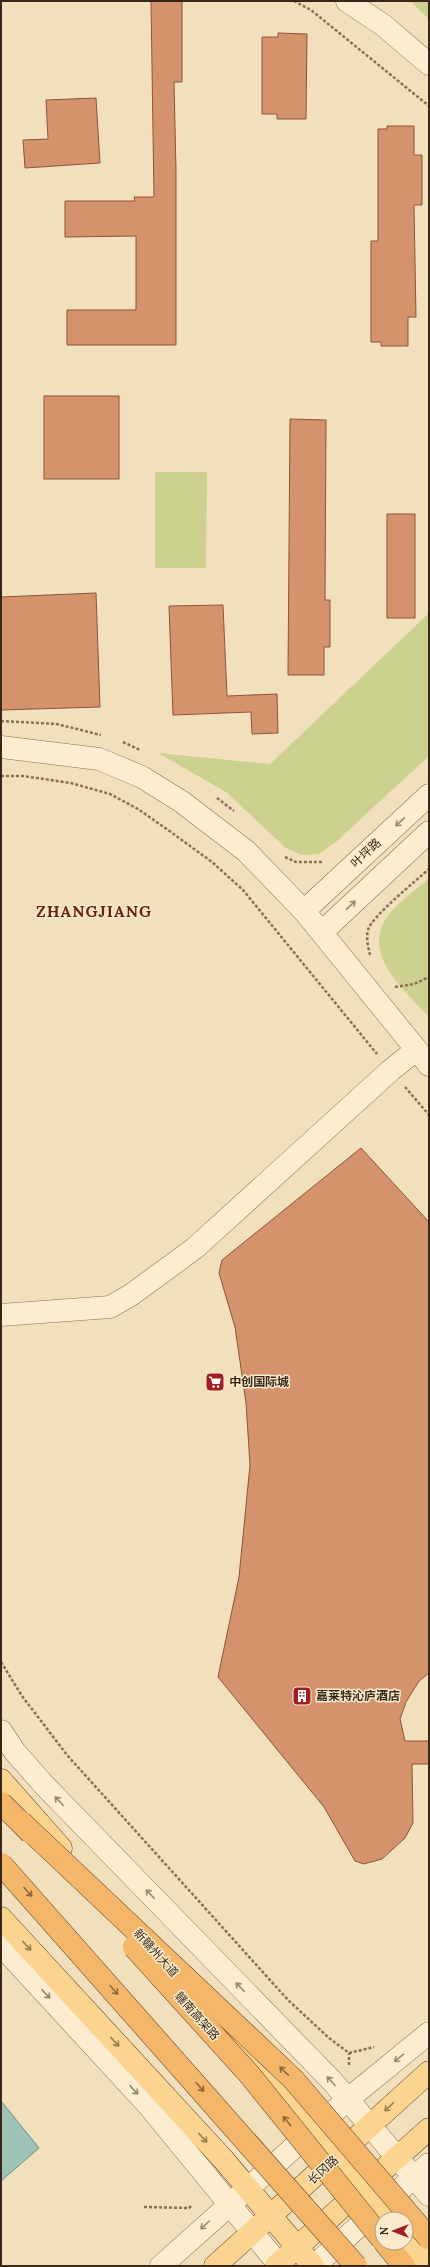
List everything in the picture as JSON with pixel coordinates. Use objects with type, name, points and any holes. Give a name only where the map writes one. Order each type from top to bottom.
[{"type":"highway","name":"赣南高架路","points":[[1,1803],[21,1822],[249,2074],[374,2229]]},
{"type":"highway","points":[[21,1822],[293,2079],[429,2238]]},
{"type":"highway","points":[[1,1864],[356,2266]]},
{"type":"highway","points":[[259,2155],[346,2266]]},
{"type":"highway","points":[[392,2251],[404,2266]]},
{"type":"main road","name":"新赣州大道","points":[[1,1780],[315,2129],[382,2211]]},
{"type":"main road","points":[[1,1918],[247,2188],[313,2266]]},
{"type":"main road","name":"长冈路","points":[[215,2266],[338,2157],[369,2125],[429,2072]]},
{"type":"main road","points":[[278,2265],[364,2188],[396,2157],[429,2129]]},
{"type":"main road","points":[[414,2249],[428,2266]]},
{"type":"street","points":[[347,1],[383,25],[429,64]]},
{"type":"street","points":[[1,747],[99,759],[142,777],[182,802],[246,851],[304,911],[422,1058],[391,1070],[195,1248],[131,1294],[110,1307],[1,1315]]},
{"type":"street","name":"叶坪路","points":[[304,911],[429,795]]},
{"type":"street","points":[[322,932],[429,832]]},
{"type":"street","points":[[1,1731],[15,1752],[45,1786],[332,2081],[396,2157],[422,2171],[429,2195]]},
{"type":"street","points":[[1,1945],[149,2106],[278,2265]]},
{"type":"street","points":[[161,2266],[347,2100],[429,2033]]},
{"type":"street","points":[[386,2211],[422,2171]]},
{"type":"street","points":[[313,2266],[374,2220]]},
{"type":"path","points":[[294,1],[311,10],[429,106]]},
{"type":"path","points":[[1,721],[57,724],[103,736]]},
{"type":"path","points":[[116,740],[134,746],[145,753]]},
{"type":"path","points":[[1,776],[23,776],[71,783],[110,794],[138,809],[212,862],[243,890],[429,1115]]},
{"type":"path","points":[[213,796],[237,814]]},
{"type":"path","points":[[281,855],[296,862],[313,864],[329,861]]},
{"type":"path","points":[[370,957],[368,929],[377,917],[429,869]]},
{"type":"path","points":[[396,993],[391,988],[414,984],[429,977]]},
{"type":"path","points":[[1,1662],[22,1696],[67,1755],[288,2000],[329,2038],[349,2053]]},
{"type":"path","points":[[349,2053],[376,2046]]},
{"type":"path","points":[[349,2053],[349,2067]]},
{"type":"path","points":[[144,2207],[189,2208]]},
{"type":"green space","points":[[410,1],[429,1],[429,19]]},
{"type":"green space","points":[[155,472],[207,472],[206,568],[155,568]]},
{"type":"green space","points":[[429,613],[429,756],[337,841],[319,854],[301,855],[286,848],[226,792],[158,753],[270,764]]},
{"type":"green space","points":[[429,878],[429,1017],[408,995],[388,970],[382,956],[379,942],[381,928],[390,913]]},
{"type":"water","points":[[1,2101],[39,2148],[1,2181]]},
{"type":"building","points":[[151,1],[182,1],[182,82],[174,82],[176,171],[176,345],[67,345],[67,310],[136,310],[136,236],[65,237],[65,201],[135,201],[134,197],[154,197]]},
{"type":"building","points":[[278,33],[307,34],[306,119],[277,119],[277,114],[262,114],[262,37],[278,37]]},
{"type":"building","points":[[96,98],[100,163],[25,168],[23,140],[48,139],[46,100]]},
{"type":"building","points":[[387,126],[414,126],[414,155],[422,155],[422,205],[414,205],[416,317],[408,317],[408,346],[381,346],[381,342],[371,342],[371,241],[378,241],[378,129],[387,129]]},
{"type":"building","points":[[44,396],[119,396],[119,479],[44,479]]},
{"type":"building","points":[[290,419],[326,420],[325,600],[330,600],[330,647],[324,647],[324,675],[288,675]]},
{"type":"building","points":[[387,514],[415,514],[415,618],[387,618]]},
{"type":"building","points":[[96,593],[100,707],[1,710],[1,597]]},
{"type":"building","points":[[223,605],[227,696],[277,694],[278,733],[252,734],[251,712],[173,715],[169,606]]},
{"type":"building","points":[[361,1148],[429,1222],[429,1673],[419,1681],[406,1702],[400,1719],[405,1741],[429,1741],[429,1764],[412,1764],[413,1823],[405,1838],[382,1859],[364,1864],[355,1861],[324,1807],[218,1677],[239,1577],[250,1465],[246,1403],[235,1327],[219,1273],[222,1260]]},
{"type":"place","name":"中创国际城","points":[[215,1382]]},
{"type":"place","name":"嘉莱特沁庐酒店","points":[[302,1696]]},
{"type":"district","name":"ZHANGJIANG","points":[[94,911]]}]
